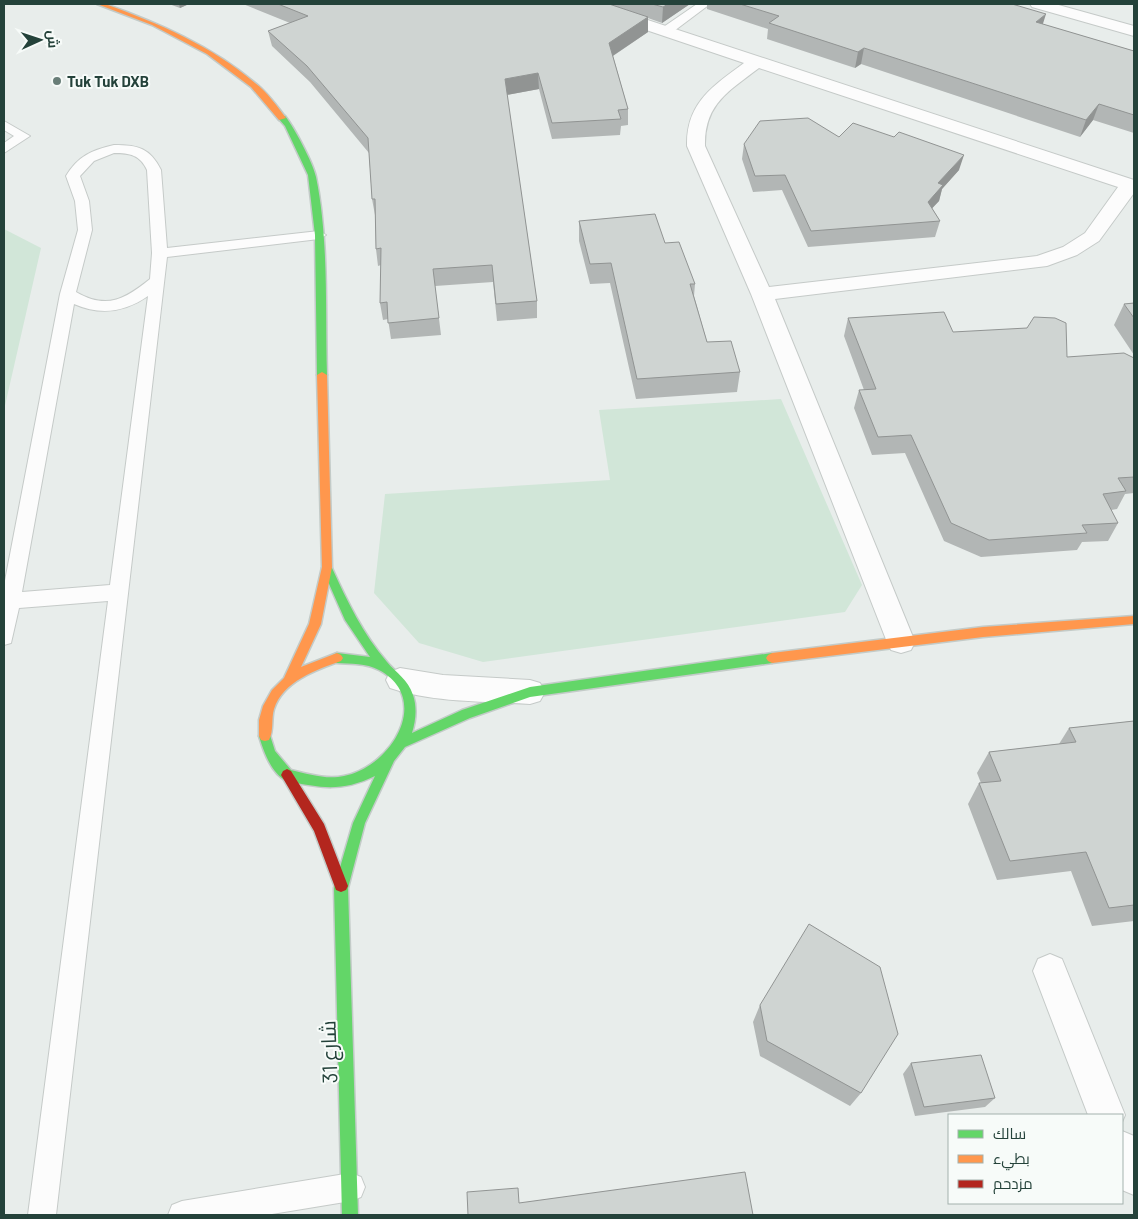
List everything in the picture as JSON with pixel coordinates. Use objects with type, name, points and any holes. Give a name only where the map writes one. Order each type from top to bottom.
[{"type":"street","points":[[100,4],[154,24],[209,53],[254,85],[288,125],[312,175],[318,235],[327,567],[318,621],[306,649],[290,677],[276,693],[267,712],[264,731],[268,750],[287,775],[321,783],[345,782],[368,774],[388,761],[404,742],[412,720],[410,699],[349,617],[327,567]]},
{"type":"street","points":[[584,4],[1132,186],[1092,237],[1070,251],[1040,262],[762,294]]},
{"type":"street","points":[[1038,4],[1134,31]]},
{"type":"street","points":[[757,61],[721,91],[705,108],[696,126],[696,146],[762,294],[901,642]]},
{"type":"street","points":[[290,677],[313,664],[337,658],[362,659],[392,673],[486,691],[530,692],[901,642],[1086,623],[1134,620]]},
{"type":"street","points":[[404,742],[446,721],[487,705],[530,692]]},
{"type":"street","name":"شارع 31","points":[[350,1215],[351,1188],[341,888],[348,853],[358,820],[388,761]]},
{"type":"street","name":"شارع 31","points":[[287,775],[305,799],[319,826],[332,856],[341,888]]},
{"type":"street","points":[[1050,971],[1106,1114]]},
{"type":"street","points":[[1123,1152],[1134,1176]]},
{"type":"lane","points":[[666,31],[704,4]]},
{"type":"lane","points":[[4,125],[23,136],[4,149]]},
{"type":"lane","points":[[4,637],[68,294],[85,230],[82,201],[73,176],[80,163],[89,158],[111,150],[137,151],[147,156],[152,162],[160,253],[158,281],[42,1215]]},
{"type":"lane","points":[[160,253],[318,235]]},
{"type":"lane","points":[[68,294],[79,302],[93,307],[111,307],[129,302],[158,281]]},
{"type":"lane","points":[[11,600],[119,592]]},
{"type":"lane","points":[[182,1215],[351,1188]]},
{"type":"green space","points":[[4,229],[41,248],[4,410]]},
{"type":"green space","points":[[781,399],[862,585],[845,612],[483,662],[419,643],[374,593],[385,494],[610,480],[599,410]]},
{"type":"building","points":[[278,4],[609,4],[648,17],[609,43],[628,109],[618,110],[621,119],[552,123],[538,73],[505,79],[537,301],[496,304],[492,265],[433,269],[439,318],[388,323],[387,302],[380,303],[381,248],[376,249],[375,199],[372,199],[368,138],[307,66],[268,31],[308,16]]},
{"type":"building","points":[[652,4],[668,4],[663,7]]},
{"type":"building","points":[[740,4],[1012,4],[1046,14],[1036,22],[1134,51],[1134,115],[1099,104],[1086,120],[864,48],[858,52],[769,23],[779,16]]},
{"type":"building","points":[[808,118],[839,137],[853,123],[894,137],[899,132],[964,155],[938,183],[943,185],[928,202],[940,221],[811,231],[785,175],[755,176],[744,144],[760,121]]},
{"type":"building","points":[[655,214],[665,243],[679,242],[695,284],[690,284],[707,342],[731,341],[740,372],[637,379],[611,263],[590,264],[579,221]]},
{"type":"building","points":[[1134,303],[1134,318],[1124,304]]},
{"type":"building","points":[[944,312],[953,332],[1027,328],[1034,317],[1055,318],[1066,323],[1067,357],[1124,353],[1134,358],[1134,477],[1118,478],[1126,491],[1103,494],[1118,523],[1082,525],[1087,533],[989,540],[951,523],[911,435],[878,437],[859,390],[876,389],[848,318]]},
{"type":"building","points":[[1134,721],[1134,905],[1109,908],[1086,852],[1010,861],[979,783],[1001,781],[989,752],[1076,742],[1069,728]]},
{"type":"building","points":[[809,924],[880,967],[898,1034],[861,1093],[767,1041],[760,1005]]},
{"type":"building","points":[[981,1055],[995,1098],[924,1107],[911,1063]]},
{"type":"building","points":[[745,1172],[753,1215],[468,1215],[467,1192],[518,1188],[519,1203]]},
{"type":"traffic: fast","points":[[282,118],[288,125],[312,175],[319,235],[322,375]]},
{"type":"traffic: fast","points":[[327,568],[349,617],[383,666]]},
{"type":"traffic: fast","points":[[265,736],[270,753],[287,775],[322,782],[337,783],[359,778],[373,771],[396,751],[404,738],[409,724],[410,710],[403,685],[390,671],[382,666],[360,660],[337,658]]},
{"type":"traffic: fast","points":[[404,742],[466,714],[530,692],[772,658]]},
{"type":"traffic: fast","points":[[350,1215],[341,888],[359,823],[388,761]]},
{"type":"traffic: slow","points":[[100,4],[154,24],[209,53],[254,85],[282,118]]},
{"type":"traffic: slow","points":[[290,677],[315,624],[327,567],[322,375]]},
{"type":"traffic: slow","points":[[772,658],[983,632],[1134,620]]},
{"type":"traffic: slow","points":[[265,736],[265,720],[269,706],[285,684],[309,668],[337,658]]},
{"type":"traffic: jam","points":[[287,775],[319,828],[341,886]]},
{"type":"place","name":"Tuk Tuk DXB","points":[[57,81]]}]
